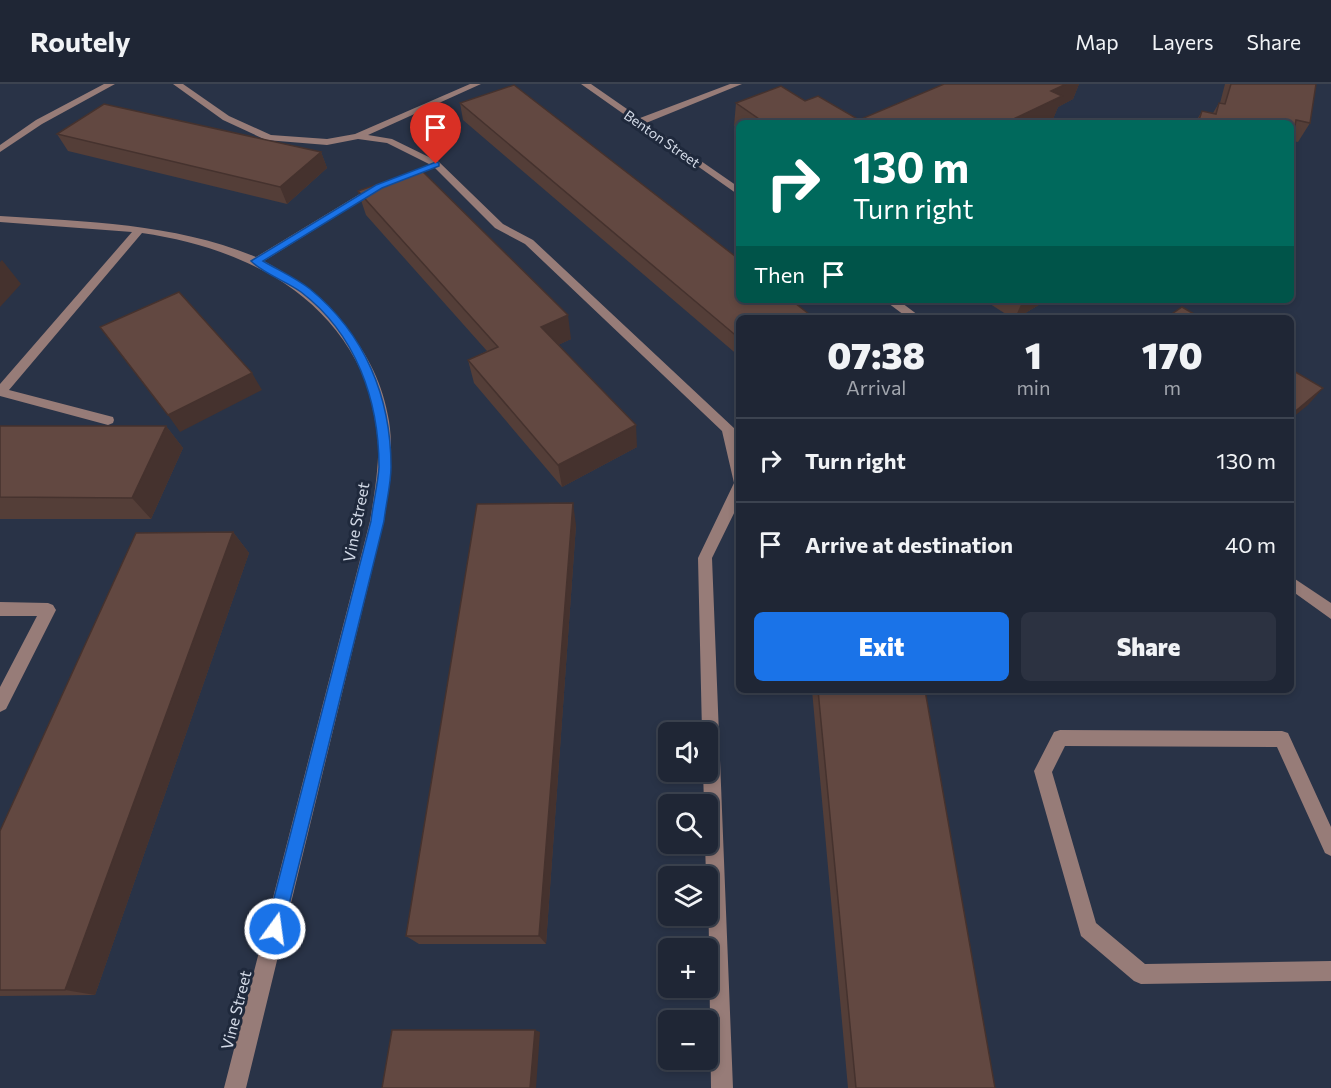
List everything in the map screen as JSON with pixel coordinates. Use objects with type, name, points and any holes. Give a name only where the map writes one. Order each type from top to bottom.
[{"type":"street","points":[[0,149],[39,122],[111,84]]},
{"type":"street","points":[[177,84],[226,118],[269,138],[327,142],[358,136],[477,84]]},
{"type":"street","name":"Benton Street","points":[[585,84],[736,191]]},
{"type":"street","points":[[639,122],[738,84]]},
{"type":"street","points":[[358,136],[388,141],[436,164],[500,226],[530,242],[728,429],[736,464]]},
{"type":"street","points":[[417,172],[436,164]]},
{"type":"street","points":[[256,261],[389,183]]},
{"type":"street","name":"Vine Street","points":[[0,219],[140,229],[188,237],[256,261],[305,290],[334,318],[358,350],[380,409],[385,468],[377,521],[235,1088]]},
{"type":"street","points":[[108,420],[0,392],[140,229]]},
{"type":"street","points":[[894,303],[912,315]]},
{"type":"street","points":[[722,1088],[705,558],[736,494]]},
{"type":"street","points":[[1294,584],[1331,612]]},
{"type":"street","points":[[0,609],[48,610],[0,704]]},
{"type":"street","points":[[1331,847],[1282,739],[1060,738],[1043,771],[1088,929],[1141,974],[1331,970]]},
{"type":"building","points":[[944,84],[1066,84],[1051,91],[1062,96],[1011,120],[859,120]]},
{"type":"building","points":[[1231,84],[1316,84],[1310,123],[1296,120],[1294,132],[1294,120],[1199,120],[1202,111],[1216,114],[1219,103],[1225,104]]},
{"type":"building","points":[[514,85],[736,257],[736,303],[795,303],[810,315],[736,315],[736,336],[460,103]]},
{"type":"building","points":[[781,86],[805,101],[818,96],[859,120],[761,120],[736,103]]},
{"type":"building","points":[[104,104],[321,152],[280,187],[57,134]]},
{"type":"building","points":[[420,169],[568,315],[541,327],[636,425],[558,465],[468,360],[498,347],[358,191]]},
{"type":"building","points":[[179,292],[252,373],[168,415],[100,327]]},
{"type":"building","points":[[1182,307],[1196,315],[1170,315]]},
{"type":"building","points":[[1294,371],[1323,388],[1294,412]]},
{"type":"building","points":[[0,426],[166,426],[132,498],[0,497]]},
{"type":"building","points":[[573,503],[539,936],[406,936],[477,504]]},
{"type":"building","points":[[233,532],[65,990],[0,990],[0,831],[136,533]]},
{"type":"building","points":[[818,693],[926,693],[995,1088],[856,1088]]},
{"type":"building","points":[[392,1030],[535,1030],[530,1088],[382,1088]]},
{"type":"route","points":[[275,929],[377,521],[385,468],[380,409],[358,350],[334,318],[305,290],[256,261],[379,186],[436,164]]}]
